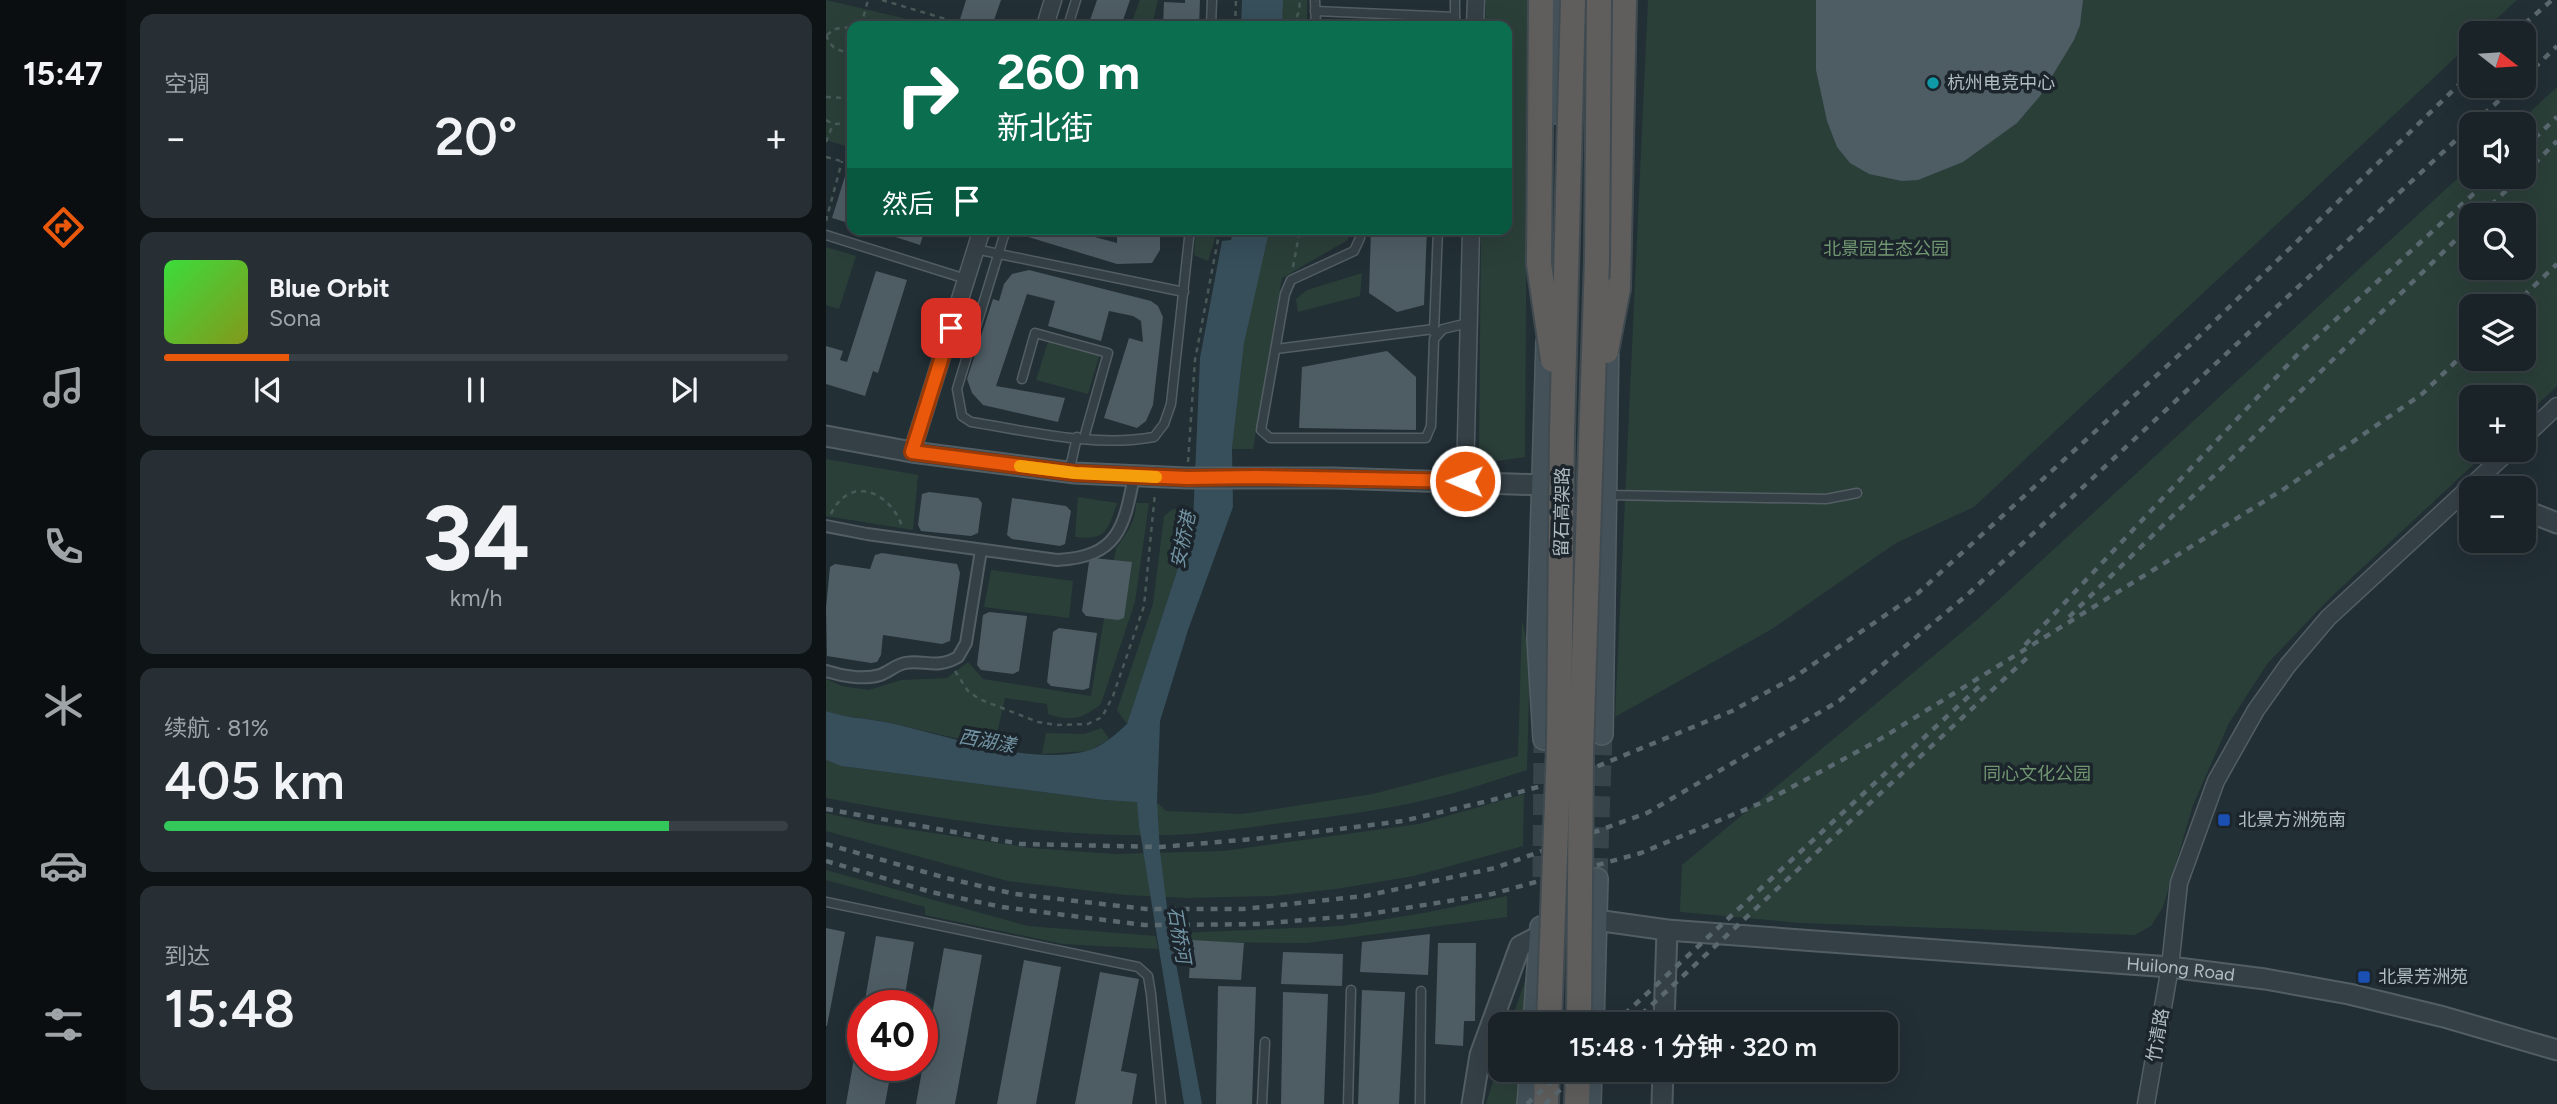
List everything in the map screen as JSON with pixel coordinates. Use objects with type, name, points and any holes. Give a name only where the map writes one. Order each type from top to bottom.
[{"type":"highway","points":[[1541,0],[1539,264],[1562,432]]},
{"type":"highway","name":"留石高架路","points":[[1549,1012],[1559,746],[1562,432],[1573,0]]},
{"type":"highway","name":"留石高架路","points":[[1579,1012],[1581,752],[1597,260],[1599,0]]},
{"type":"highway","points":[[1592,428],[1618,288],[1625,0]]},
{"type":"highway","points":[[1546,1104],[1547,1082]]},
{"type":"highway","points":[[1577,1104],[1578,1082]]},
{"type":"main road","points":[[1544,740],[1538,639],[1554,0]]},
{"type":"main road","points":[[1602,734],[1611,0]]},
{"type":"main road","points":[[1593,1012],[1597,879]]},
{"type":"main road","points":[[1535,1012],[1543,911]]},
{"type":"main road","points":[[1528,1104],[1530,1082]]},
{"type":"main road","points":[[1590,1104],[1591,1082]]},
{"type":"street","points":[[1047,21],[1054,0]]},
{"type":"street","points":[[1475,21],[1476,0]]},
{"type":"street","points":[[912,452],[980,235]]},
{"type":"street","points":[[1465,481],[1471,235]]},
{"type":"street","points":[[2536,426],[2557,406]]},
{"type":"street","points":[[826,436],[912,452],[1069,472],[1187,478],[1465,481],[1543,485]]},
{"type":"street","name":"竹清路","points":[[2483,476],[2498,462]]},
{"type":"street","points":[[827,526],[981,550],[1057,560],[1075,559],[1102,550],[1115,538],[1127,515],[1134,476]]},
{"type":"street","name":"竹清路","points":[[2146,1104],[2170,967],[2179,883],[2216,781],[2256,710],[2288,665],[2328,618],[2459,499]]},
{"type":"street","points":[[2536,515],[2557,523]]},
{"type":"street","points":[[826,671],[858,676],[880,675],[892,667],[907,663],[934,665],[958,657],[966,643],[981,550]]},
{"type":"street","name":"Huilong Road","points":[[1472,1104],[1480,1055],[1520,946],[1564,923],[1596,920],[1667,930],[2170,967],[2265,979],[2444,1017],[2557,1051]]},
{"type":"street","points":[[1664,1012],[1667,930]]},
{"type":"street","points":[[1662,1104],[1663,1082]]},
{"type":"lane","points":[[1070,21],[1076,0]]},
{"type":"lane","points":[[1212,0],[1212,21]]},
{"type":"lane","points":[[1315,0],[1316,21]]},
{"type":"lane","points":[[1455,0],[1455,21]]},
{"type":"lane","points":[[1315,11],[1442,21]]},
{"type":"lane","points":[[826,235],[966,279]]},
{"type":"lane","points":[[1004,235],[957,389],[962,416],[971,422],[1081,438],[1142,439],[1154,437],[1164,424],[1171,404],[1189,235]]},
{"type":"lane","points":[[1360,235],[1354,251],[1291,280],[1286,294],[1261,430],[1270,438],[1426,438],[1431,425],[1437,235]]},
{"type":"lane","points":[[975,249],[1184,292]]},
{"type":"lane","points":[[1276,349],[1434,334],[1468,323]]},
{"type":"lane","points":[[1022,379],[1035,333],[1108,353],[1069,472]]},
{"type":"lane","points":[[1605,495],[1826,499],[1857,493]]},
{"type":"lane","points":[[826,902],[1138,967],[1148,976],[1161,1104]]},
{"type":"lane","points":[[1348,1104],[1351,990]]},
{"type":"lane","points":[[1420,1104],[1421,991]]},
{"type":"lane","points":[[1262,1104],[1265,1042]]},
{"type":"path","points":[[862,21],[868,0]]},
{"type":"path","points":[[882,0],[949,21]]},
{"type":"path","points":[[1235,21],[1236,0]]},
{"type":"path","points":[[1294,21],[1300,0]]},
{"type":"path","points":[[847,28],[834,29],[826,35],[829,44],[836,51],[847,52]]},
{"type":"path","points":[[826,97],[847,100]]},
{"type":"path","points":[[826,120],[833,124],[847,123]]},
{"type":"path","points":[[826,142],[833,124]]},
{"type":"path","points":[[826,157],[847,162]]},
{"type":"path","points":[[826,221],[842,161]]},
{"type":"path","points":[[1187,478],[1195,360],[1219,235]]},
{"type":"path","points":[[1291,280],[1299,235]]},
{"type":"path","points":[[949,662],[968,691],[979,699],[1038,722],[1056,725],[1088,724],[1102,717],[1113,696],[1144,606],[1156,477]]},
{"type":"path","points":[[827,526],[831,511],[844,496],[862,491],[877,493],[892,506],[906,539]]},
{"type":"green space","points":[[826,0],[912,21],[847,21],[847,146],[826,140]]},
{"type":"green space","points":[[1140,0],[1158,0],[1153,21],[1132,21]]},
{"type":"green space","points":[[1280,0],[1307,0],[1307,21],[1280,21]]},
{"type":"green space","points":[[1486,0],[1528,0],[1525,457],[1490,462],[1479,457],[1481,235],[1512,235],[1512,21],[1485,21]]},
{"type":"green space","name":"北景园生态公园","points":[[1648,0],[2517,0],[2494,21],[2459,21],[2459,54],[1974,507],[1896,543],[1772,629],[1615,717]]},
{"type":"green space","name":"同心文化公园","points":[[2557,87],[2557,386],[2536,406],[2536,385],[2459,385],[2459,462],[2476,462],[2331,597],[2267,664],[2229,723],[2193,805],[2163,907],[2151,926],[2135,935],[1801,923],[1680,912],[1682,865],[1979,618],[2459,177],[2459,189],[2536,189],[2536,112],[2530,112]]},
{"type":"green space","points":[[1196,235],[1216,235],[1208,261],[1194,255]]},
{"type":"green space","points":[[1251,235],[1348,235],[1348,240],[1282,278],[1253,449],[1232,449],[1244,343]]},
{"type":"green space","points":[[826,247],[856,256],[839,309],[826,305]]},
{"type":"green space","points":[[1362,273],[1360,296],[1298,312],[1296,299],[1307,290]]},
{"type":"green space","points":[[1048,342],[1099,356],[1088,394],[1036,380]]},
{"type":"green space","points":[[826,459],[918,475],[913,530],[826,516]]},
{"type":"green space","points":[[1078,497],[1117,503],[1108,527],[1100,535],[1075,537]]},
{"type":"green space","points":[[1136,503],[1149,503],[1135,602],[1101,704],[1094,709],[1076,718],[1063,718],[1048,714],[1047,704],[1005,698],[994,747],[826,711],[826,679],[842,686],[869,690],[901,680],[947,678],[968,662],[983,679],[1091,696],[1116,548],[1133,521]]},
{"type":"green space","points":[[1173,509],[1194,511],[1193,522],[1127,724],[1117,710],[1153,604],[1164,516]]},
{"type":"green space","points":[[991,570],[1073,581],[1069,618],[984,607]]},
{"type":"green space","points":[[1522,620],[1530,655],[1527,770],[1442,796],[1360,812],[1228,830],[1125,835],[996,825],[826,798],[826,760],[841,766],[1104,800],[1157,802],[1166,811],[1242,814],[1373,794],[1518,756]]},
{"type":"green space","points":[[1102,728],[1109,739],[1089,751],[1042,754],[1046,733],[1084,734]]},
{"type":"green space","points":[[1524,794],[1523,846],[1414,876],[1273,896],[1185,898],[1126,895],[1008,881],[826,831],[826,813],[874,824],[1031,848],[1115,854],[1223,851],[1419,824]]},
{"type":"green space","points":[[826,870],[1028,926],[1156,936],[1158,949],[1063,944],[925,915],[925,907],[826,880]]},
{"type":"green space","points":[[1507,896],[1507,917],[1307,943],[1181,942],[1179,933],[1342,926]]},
{"type":"green space","points":[[1529,969],[1526,1012],[1514,1012]]},
{"type":"green space","points":[[1493,1082],[1521,1082],[1519,1104],[1486,1104]]},
{"type":"water","points":[[1242,0],[1283,0],[1282,21],[1241,21]]},
{"type":"water","points":[[1232,235],[1290,235],[1268,236],[1244,343],[1232,449],[1233,507],[1188,630],[1160,721],[1157,802],[1160,852],[1170,931],[1202,1104],[1184,1104],[1137,802],[841,766],[826,760],[826,711],[885,722],[986,747],[1038,754],[1064,755],[1093,749],[1127,724],[1193,522],[1200,358],[1222,241],[1231,240]]},
{"type":"building","points":[[966,0],[1001,0],[994,21],[960,21]]},
{"type":"building","points":[[1097,0],[1130,0],[1123,21],[1090,21]]},
{"type":"building","points":[[1185,0],[1200,0],[1199,21],[1163,21],[1164,2],[1185,3]]},
{"type":"building","name":"杭州电竞中心","points":[[1816,0],[2083,0],[2080,25],[2074,40],[2040,96],[2017,123],[1963,162],[1918,180],[1902,181],[1869,174],[1850,163],[1837,147],[1827,121],[1816,70]]},
{"type":"building","points":[[846,173],[847,222],[832,218]]},
{"type":"building","points":[[889,235],[923,235],[920,245]]},
{"type":"building","points":[[1022,235],[1087,235],[1117,243],[1117,235],[1160,235],[1160,250],[1152,263],[1117,264]]},
{"type":"building","points":[[1371,235],[1427,235],[1424,305],[1397,312],[1369,293]]},
{"type":"building","points":[[1029,270],[1151,301],[1158,306],[1163,317],[1153,405],[1146,421],[1137,428],[1104,418],[1129,338],[1143,342],[1141,321],[1133,316],[1109,311],[1101,341],[1048,326],[1055,301],[1027,294],[996,386],[1065,398],[1058,422],[983,405],[972,393],[967,379],[993,299],[999,301],[1004,284],[1012,274]]},
{"type":"building","points":[[876,271],[907,280],[878,373],[873,371],[865,396],[826,384],[826,346],[843,351],[840,360],[847,362]]},
{"type":"building","points":[[1387,351],[1416,377],[1416,430],[1299,428],[1302,367]]},
{"type":"building","points":[[929,492],[978,498],[982,503],[978,533],[971,536],[921,531],[918,525],[922,494]]},
{"type":"building","points":[[1012,498],[1066,506],[1071,511],[1065,544],[1060,546],[1012,539],[1007,535]]},
{"type":"building","points":[[882,553],[957,564],[960,573],[950,641],[942,644],[883,635],[881,655],[877,662],[827,656],[826,608],[830,567],[835,564],[870,569],[875,555]]},
{"type":"building","points":[[1094,558],[1132,562],[1124,618],[1118,620],[1086,616],[1082,611],[1089,562]]},
{"type":"building","points":[[989,612],[1027,616],[1019,671],[1013,674],[981,670],[977,665],[983,615]]},
{"type":"building","points":[[1059,628],[1097,633],[1089,688],[1083,690],[1051,686],[1047,682],[1053,632]]},
{"type":"building","points":[[826,928],[845,932],[827,1026],[826,1026]]},
{"type":"building","points":[[1430,934],[1428,975],[1360,972],[1362,942]]},
{"type":"building","points":[[876,936],[914,942],[906,990],[867,990]]},
{"type":"building","points":[[1191,940],[1244,943],[1241,980],[1189,978]]},
{"type":"building","points":[[1438,943],[1476,943],[1475,1021],[1464,1021],[1463,1046],[1435,1044]]},
{"type":"building","points":[[944,948],[982,955],[955,1104],[916,1104],[920,1081],[938,1081],[936,990]]},
{"type":"building","points":[[1283,952],[1343,954],[1342,986],[1281,984]]},
{"type":"building","points":[[1024,960],[1061,967],[1036,1104],[997,1104]]},
{"type":"building","points":[[1100,972],[1139,979],[1121,1071],[1137,1074],[1132,1104],[1075,1104]]},
{"type":"building","points":[[1218,986],[1256,987],[1252,1104],[1216,1104]]},
{"type":"building","points":[[1362,990],[1405,992],[1399,1104],[1358,1104]]},
{"type":"building","points":[[1283,992],[1328,994],[1324,1104],[1281,1104]]},
{"type":"building","points":[[850,1081],[889,1081],[885,1104],[846,1104]]},
{"type":"tunnel","points":[[1597,879],[1602,734]]},
{"type":"tunnel","points":[[1543,877],[1544,739]]},
{"type":"railway","points":[[2528,21],[2552,0]]},
{"type":"railway","points":[[2536,66],[2557,46]]},
{"type":"railway","points":[[826,809],[1021,844],[1160,847],[1276,837],[1403,821],[1492,800],[1569,778],[1732,711],[1793,678],[1918,593],[2191,344],[2459,85]]},
{"type":"railway","points":[[2486,112],[2502,98]]},
{"type":"railway","points":[[2536,137],[2557,117]]},
{"type":"railway","points":[[826,844],[946,878],[1015,894],[1146,909],[1243,909],[1365,896],[1495,868],[1647,813],[1839,701],[1967,595],[2459,137]]},
{"type":"railway","points":[[2536,162],[2557,141]]},
{"type":"railway","points":[[2025,645],[2298,354],[2479,189]]},
{"type":"railway","points":[[2493,203],[2508,189]]},
{"type":"railway","points":[[2069,617],[2459,237]]},
{"type":"railway","points":[[2526,294],[2557,264]]},
{"type":"railway","points":[[826,861],[931,892],[1002,907],[1144,925],[1171,925],[1258,924],[1363,915],[1492,894],[1641,853],[1768,800],[1877,741],[2284,489],[2422,394],[2459,359]]},
{"type":"railway","points":[[1644,1012],[2029,656]]},
{"type":"railway","points":[[1627,1012],[1981,685]]},
{"type":"railway","points":[[1527,1104],[1551,1082]]},
{"type":"railway","points":[[1545,1104],[1568,1082]]},
{"type":"slow traffic","points":[[1020,466],[1075,473],[1156,477]]},
{"type":"place","name":"杭州电竞中心","points":[[1933,83]]},
{"type":"place","name":"北景方洲苑南","points":[[2224,820]]},
{"type":"place","name":"北景芳洲苑","points":[[2364,977]]},
{"type":"route","points":[[951,328],[912,452],[1075,473],[1187,478],[1465,481]]},
{"type":"water label","name":"安桥港","points":[[1183,540]]},
{"type":"water label","name":"西湖漾","points":[[987,741]]},
{"type":"water label","name":"石桥河","points":[[1179,935]]}]
